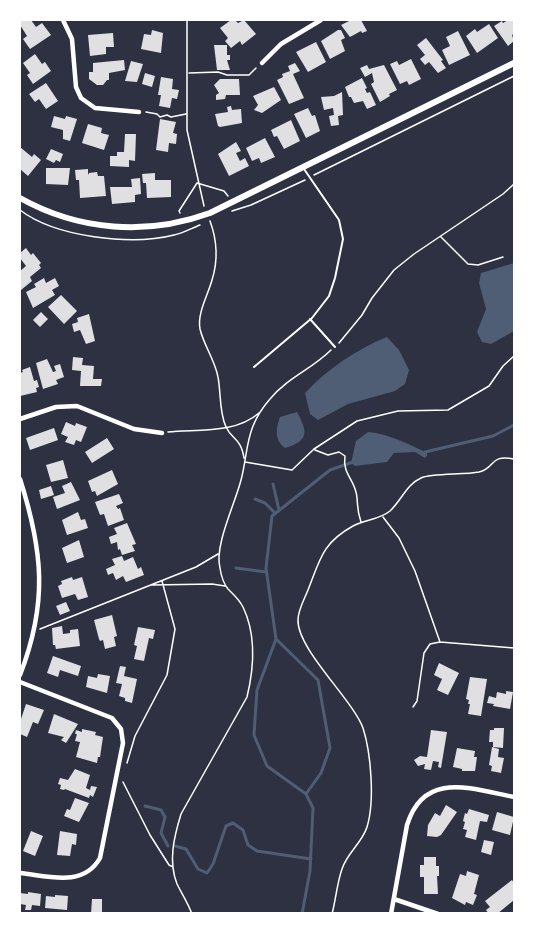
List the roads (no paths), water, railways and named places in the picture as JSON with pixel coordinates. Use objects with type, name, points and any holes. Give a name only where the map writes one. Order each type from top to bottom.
[{"type":"main road","points":[[20,198],[71,220],[115,227],[159,226],[202,216],[514,63]]},
{"type":"street","points":[[63,20],[72,39],[76,87],[81,98],[95,108],[139,112]]},
{"type":"street","points":[[262,63],[281,44],[321,20]]},
{"type":"street","points":[[20,419],[56,407],[77,406],[134,429],[162,433]]},
{"type":"street","points":[[20,479],[32,516],[38,546],[39,592],[33,637],[20,675]]},
{"type":"street","points":[[20,682],[104,713],[116,721],[123,743],[100,858],[92,870],[79,877],[69,878],[20,873]]},
{"type":"street","points":[[391,914],[406,825],[418,801],[429,792],[448,786],[514,797]]},
{"type":"street","points":[[394,899],[438,914]]},
{"type":"lane","points":[[254,367],[310,320],[328,296],[340,259],[342,239],[339,220],[303,168]]},
{"type":"lane","points":[[310,320],[335,347]]},
{"type":"water","points":[[514,263],[514,331],[491,344],[482,342],[477,332],[486,309],[479,283],[481,273]]},
{"type":"water","points":[[387,337],[399,350],[409,370],[405,384],[395,391],[348,404],[318,420],[310,414],[305,393],[314,384],[343,360]]},
{"type":"water","points":[[297,412],[303,425],[304,435],[299,442],[285,448],[281,445],[277,434],[280,417]]},
{"type":"water","points":[[368,432],[399,440],[427,453],[427,456],[425,458],[415,452],[394,453],[387,462],[355,466],[351,463],[356,441]]},
{"type":"waterway","points":[[425,452],[493,436],[514,425]]},
{"type":"waterway","points":[[302,914],[310,871],[313,808],[306,794],[321,773],[330,748],[318,680],[276,639],[266,568],[272,516],[330,470],[353,462]]},
{"type":"waterway","points":[[273,484],[279,510]]},
{"type":"waterway","points":[[255,499],[265,503],[275,513]]},
{"type":"waterway","points":[[236,568],[266,572]]},
{"type":"waterway","points":[[276,639],[257,690],[254,735],[267,766],[306,794]]},
{"type":"waterway","points":[[145,806],[161,810],[165,817],[161,833],[168,846]]},
{"type":"waterway","points":[[175,846],[186,849],[198,869],[207,873],[213,864],[226,826],[233,823],[243,830],[248,845],[257,851],[311,859]]}]
